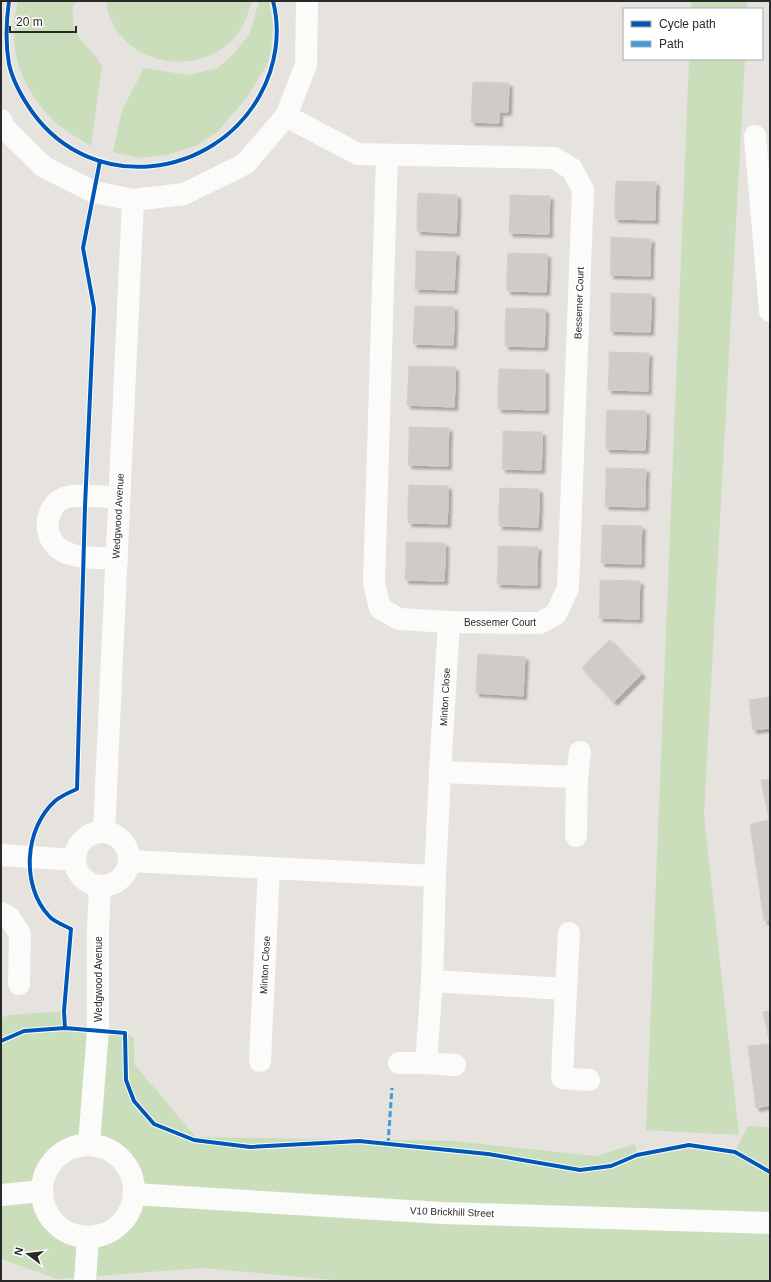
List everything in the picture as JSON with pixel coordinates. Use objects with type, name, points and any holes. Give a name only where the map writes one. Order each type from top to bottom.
[{"type":"street","points":[[2,127],[44,167],[94,192],[133,200],[184,194],[245,164],[286,116],[306,65],[307,1]]},
{"type":"street","name":"Bessemer Court","points":[[286,116],[358,154],[554,158],[572,169],[583,190],[568,588],[556,614],[540,623],[449,622],[399,619],[380,608],[374,583],[387,155]]},
{"type":"street","points":[[754,136],[770,311]]},
{"type":"street","name":"Wedgwood Avenue","points":[[104,832],[133,200]]},
{"type":"street","points":[[117,560],[67,554],[59,549],[51,540],[47,520],[51,508],[60,500],[69,496],[119,498]]},
{"type":"street","name":"Minton Close","points":[[426,1063],[432,981],[435,876],[449,622]]},
{"type":"street","points":[[576,836],[577,778],[580,752]]},
{"type":"street","points":[[440,772],[577,778]]},
{"type":"street","points":[[104,832],[113,834],[120,839],[125,845],[129,861],[125,875],[120,880],[114,884],[100,886],[86,880],[80,875],[75,860],[81,843],[87,837],[96,833],[104,832]]},
{"type":"street","points":[[1,855],[75,860]]},
{"type":"street","points":[[129,861],[175,865],[435,876]]},
{"type":"street","name":"Minton Close","points":[[260,1061],[269,868]]},
{"type":"street","name":"Wedgwood Avenue","points":[[89,1144],[98,1030],[98,930],[100,886]]},
{"type":"street","points":[[1,913],[9,917],[20,934],[19,984]]},
{"type":"street","points":[[569,933],[562,1078],[589,1080]]},
{"type":"street","points":[[432,981],[566,989]]},
{"type":"street","points":[[399,1063],[426,1063],[455,1066]]},
{"type":"street","points":[[89,1144],[103,1147],[118,1155],[128,1168],[133,1180],[134,1194],[131,1209],[126,1218],[118,1226],[105,1234],[88,1237],[74,1235],[55,1223],[44,1204],[42,1191],[43,1179],[48,1167],[56,1158],[65,1150],[76,1146],[89,1144]]},
{"type":"street","points":[[1,1195],[42,1191]]},
{"type":"street","name":"V10 Brickhill Street","points":[[134,1194],[442,1213],[770,1223]]},
{"type":"street","points":[[85,1281],[88,1237]]},
{"type":"green space","points":[[18,1],[77,1],[73,7],[74,27],[81,40],[102,67],[91,146],[53,121],[38,103],[30,90],[18,62],[15,48],[15,17]]},
{"type":"green space","points":[[106,1],[252,1],[241,29],[235,37],[219,51],[199,59],[179,62],[158,59],[140,52],[124,39],[112,22]]},
{"type":"green space","points":[[259,1],[269,1],[273,24],[272,43],[268,63],[248,96],[218,131],[196,146],[166,155],[139,158],[113,152],[122,110],[144,68],[188,75],[218,68],[233,54],[250,33]]},
{"type":"green space","points":[[692,1],[748,1],[747,8],[691,8]]},
{"type":"green space","points":[[689,60],[745,60],[704,815],[739,1135],[646,1130]]},
{"type":"green space","points":[[64,1011],[65,1028],[125,1033],[134,1038],[134,1064],[196,1137],[453,1141],[596,1156],[635,1144],[637,1155],[689,1145],[735,1151],[748,1126],[770,1127],[770,1281],[345,1281],[203,1268],[57,1279],[1,1259],[1,1018],[9,1015]],"holes":[[[89,1144],[103,1148],[117,1155],[128,1169],[134,1186],[132,1204],[129,1213],[123,1220],[110,1231],[89,1237],[64,1230],[51,1219],[44,1205],[42,1189],[46,1174],[55,1160],[69,1149]]]},
{"type":"building","points":[[473,82],[509,83],[508,112],[499,112],[499,123],[471,122]]},
{"type":"building","points":[[616,181],[656,182],[655,201],[615,200]]},
{"type":"building","points":[[418,193],[457,195],[457,213],[417,212]]},
{"type":"building","points":[[510,195],[550,196],[549,215],[510,213]]},
{"type":"building","points":[[615,200],[655,201],[655,220],[615,219]]},
{"type":"building","points":[[417,212],[457,213],[456,233],[417,231]]},
{"type":"building","points":[[510,213],[549,215],[549,234],[509,233]]},
{"type":"building","points":[[611,237],[651,239],[650,257],[611,256]]},
{"type":"building","points":[[416,251],[456,252],[455,270],[416,269]]},
{"type":"building","points":[[508,253],[547,254],[547,272],[507,271]]},
{"type":"building","points":[[611,256],[650,257],[650,276],[610,275]]},
{"type":"building","points":[[416,269],[455,270],[454,290],[415,289]]},
{"type":"building","points":[[507,271],[547,272],[546,292],[507,291]]},
{"type":"building","points":[[611,293],[651,294],[651,312],[611,311]]},
{"type":"building","points":[[415,306],[454,307],[454,326],[414,325]]},
{"type":"building","points":[[506,308],[545,309],[545,327],[505,327]]},
{"type":"building","points":[[611,311],[651,312],[650,332],[610,331]]},
{"type":"building","points":[[414,325],[454,326],[453,345],[413,344]]},
{"type":"building","points":[[505,327],[545,327],[544,347],[505,346]]},
{"type":"building","points":[[609,352],[649,353],[648,372],[609,371]]},
{"type":"building","points":[[409,366],[455,367],[455,386],[408,385]]},
{"type":"building","points":[[499,369],[545,370],[545,389],[498,388]]},
{"type":"building","points":[[609,371],[648,372],[648,391],[608,390]]},
{"type":"building","points":[[408,385],[455,386],[454,407],[407,405]]},
{"type":"building","points":[[498,388],[545,389],[545,410],[498,409]]},
{"type":"building","points":[[607,410],[646,411],[646,430],[606,429]]},
{"type":"building","points":[[409,427],[449,428],[448,447],[409,446]]},
{"type":"building","points":[[606,429],[646,430],[645,450],[606,449]]},
{"type":"building","points":[[503,431],[542,432],[542,451],[503,449]]},
{"type":"building","points":[[409,446],[448,447],[448,466],[408,465]]},
{"type":"building","points":[[503,449],[542,451],[541,470],[502,469]]},
{"type":"building","points":[[606,468],[646,469],[645,487],[606,486]]},
{"type":"building","points":[[409,485],[448,486],[448,505],[408,504]]},
{"type":"building","points":[[606,486],[645,487],[645,507],[605,506]]},
{"type":"building","points":[[500,488],[539,489],[539,507],[499,506]]},
{"type":"building","points":[[408,504],[448,505],[447,524],[408,523]]},
{"type":"building","points":[[499,506],[539,507],[538,527],[499,526]]},
{"type":"building","points":[[602,525],[642,526],[641,545],[602,544]]},
{"type":"building","points":[[406,542],[445,543],[445,562],[406,561]]},
{"type":"building","points":[[602,544],[641,545],[641,564],[601,563]]},
{"type":"building","points":[[498,546],[538,547],[537,565],[498,564]]},
{"type":"building","points":[[406,561],[445,562],[444,581],[405,580]]},
{"type":"building","points":[[498,564],[537,565],[537,585],[497,584]]},
{"type":"building","points":[[600,580],[640,581],[639,600],[600,599]]},
{"type":"building","points":[[600,599],[639,600],[639,619],[599,618]]},
{"type":"building","points":[[610,640],[642,674],[629,687],[596,653]]},
{"type":"building","points":[[596,653],[629,687],[614,702],[582,668]]},
{"type":"building","points":[[478,654],[525,657],[524,675],[477,673]]},
{"type":"building","points":[[477,673],[524,675],[523,696],[476,693]]},
{"type":"building","points":[[770,697],[770,728],[753,730],[749,700]]},
{"type":"building","points":[[770,779],[770,920],[764,921],[750,824],[769,820],[761,780]]},
{"type":"building","points":[[770,1011],[770,1044],[763,1012]]},
{"type":"building","points":[[770,1044],[770,1105],[756,1108],[748,1046]]},
{"type":"marked path","points":[[388,1144],[392,1088]]},
{"type":"cycle path","points":[[9,1],[6,32],[9,64],[19,90],[33,113],[58,139],[87,156],[118,165],[151,166],[183,159],[213,145],[239,124],[260,95],[270,72],[276,49],[277,37],[277,25],[273,1]]},
{"type":"cycle path","points":[[65,1028],[64,1011],[71,929],[51,918],[40,904],[30,874],[30,858],[32,842],[37,827],[45,813],[57,799],[77,789],[85,506],[94,308],[83,248],[100,161]]},
{"type":"cycle path","points":[[1,1041],[24,1031],[65,1028],[125,1033],[126,1080],[134,1101],[154,1124],[194,1140],[250,1147],[359,1141],[488,1154],[580,1170],[611,1166],[637,1155],[689,1145],[735,1152],[770,1172]]}]
